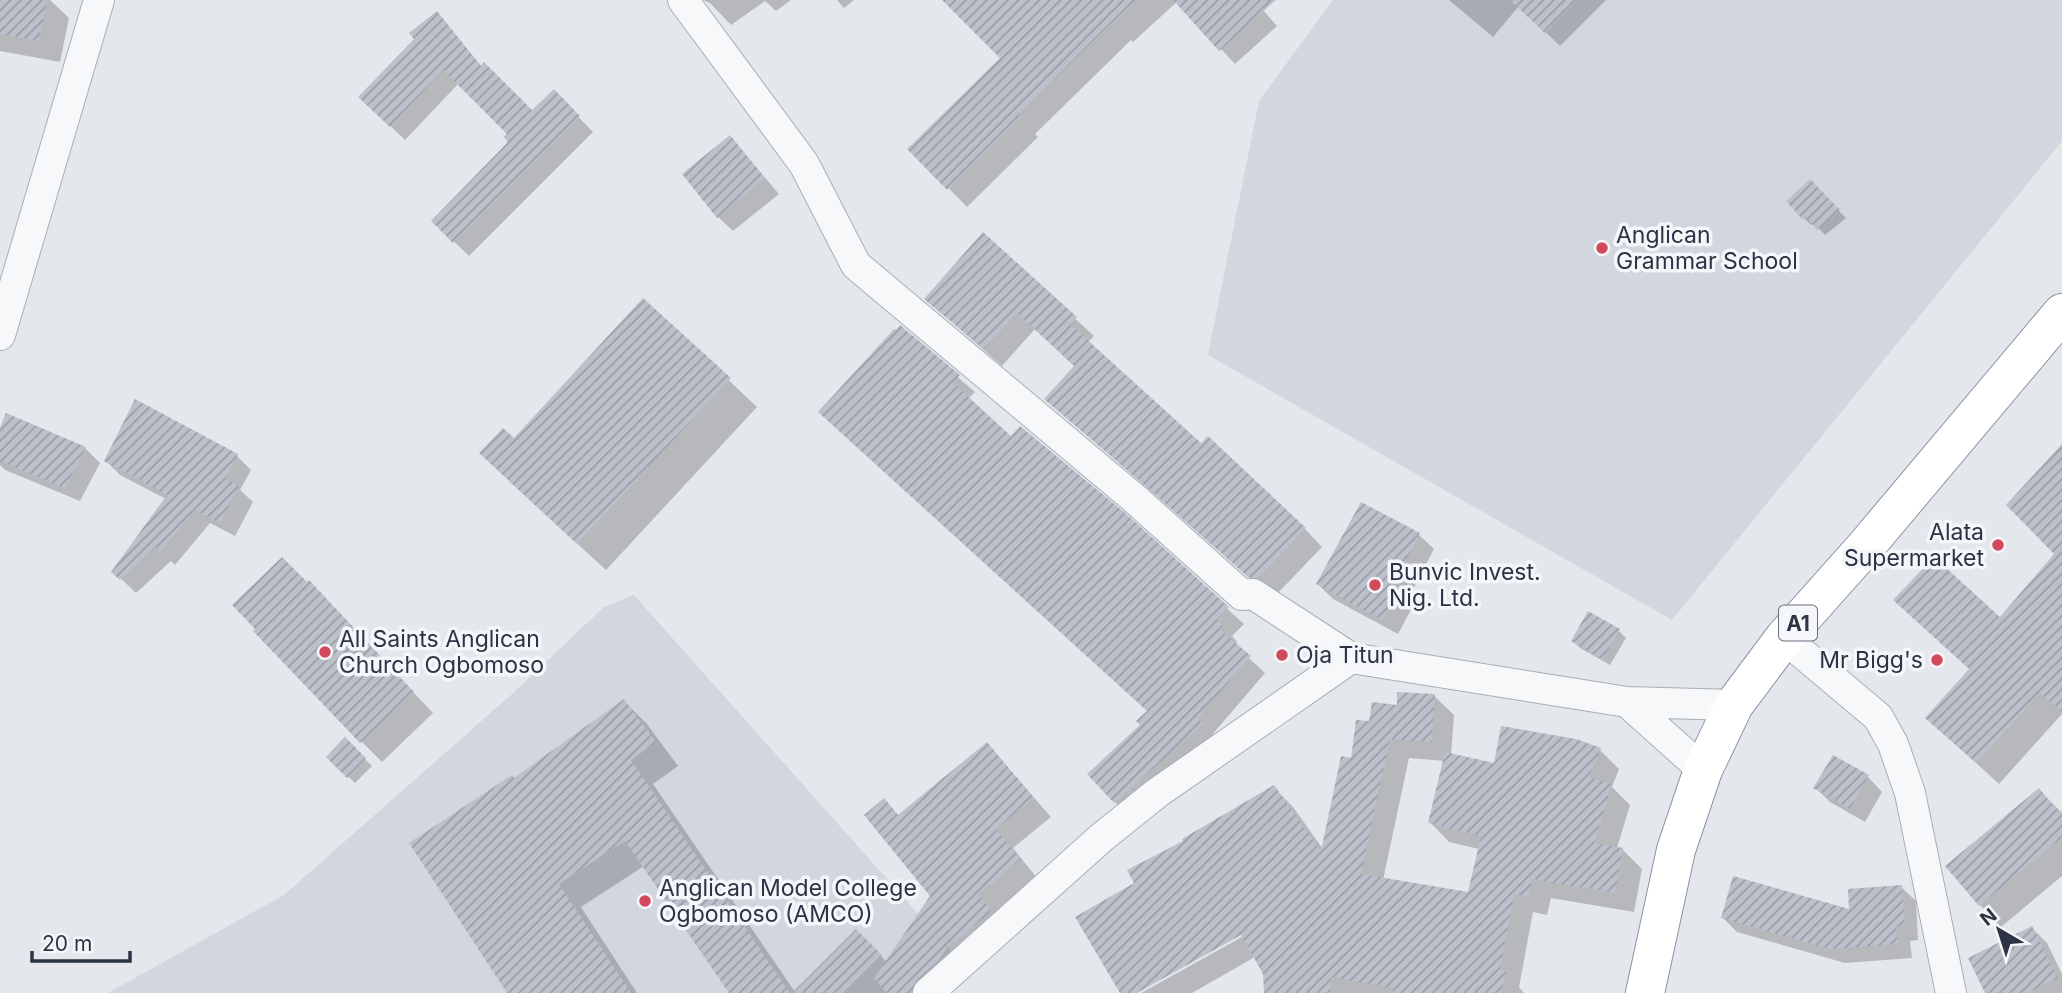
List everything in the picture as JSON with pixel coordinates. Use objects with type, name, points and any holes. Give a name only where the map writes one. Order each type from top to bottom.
[{"type":"highway","name":"A1","points":[[1645,993],[1676,850],[1703,770],[1734,705],[1784,638],[1866,546],[2062,313]]},
{"type":"street","points":[[0,335],[99,0]]},
{"type":"street","points":[[683,0],[804,164],[856,265],[1135,499],[1242,596],[1253,594],[1351,658],[1627,702],[1734,705]]},
{"type":"street","points":[[1784,638],[1878,717],[1893,744],[1910,793],[1951,993]]},
{"type":"street","points":[[928,993],[1101,838],[1157,793],[1351,658]]},
{"type":"street","points":[[1627,702],[1703,770]]},
{"type":"shaded area","name":"Anglican Grammar School","points":[[1333,0],[2062,0],[2062,141],[1672,620],[1208,355],[1259,101]]},
{"type":"shaded area","points":[[634,595],[953,953],[921,993],[108,993],[284,895],[512,694],[604,607]]},
{"type":"building","points":[[0,0],[47,0],[39,41],[0,34]]},
{"type":"building","points":[[942,0],[1135,0],[1018,114],[1021,117],[947,190],[907,149],[1000,58]]},
{"type":"building","points":[[1173,0],[1276,0],[1219,51]]},
{"type":"building","points":[[1510,0],[1577,0],[1545,33]]},
{"type":"building","points":[[437,11],[481,66],[484,62],[532,110],[554,89],[580,116],[453,243],[431,221],[508,142],[504,137],[507,134],[443,70],[390,127],[358,97],[414,39],[409,33]]},
{"type":"building","points":[[730,135],[765,178],[717,218],[682,174]]},
{"type":"building","points":[[1810,179],[1840,210],[1817,230],[1806,216],[1803,220],[1786,201]]},
{"type":"building","points":[[983,232],[1077,317],[1071,325],[1201,443],[1208,436],[1306,528],[1258,578],[1248,577],[1044,399],[1074,366],[1017,313],[984,349],[924,299]]},
{"type":"building","points":[[643,298],[731,378],[577,544],[479,453],[503,428],[514,438]]},
{"type":"building","points":[[900,325],[960,375],[953,383],[1011,436],[1020,426],[1124,512],[1229,607],[1217,620],[1223,625],[1219,629],[1251,656],[1198,718],[1203,724],[1114,803],[1087,774],[1140,725],[1136,721],[1147,711],[818,412]]},
{"type":"building","points":[[135,399],[238,454],[225,479],[239,486],[220,523],[195,510],[160,552],[156,547],[120,580],[111,572],[167,495],[104,461]]},
{"type":"building","points":[[6,413],[86,447],[65,488],[0,461],[0,428]]},
{"type":"building","points":[[2062,444],[2062,712],[2040,693],[1976,763],[1925,718],[1969,669],[1893,600],[1934,557],[2000,617],[2054,554],[2006,505]]},
{"type":"building","points":[[1361,502],[1420,533],[1393,587],[1399,590],[1382,620],[1316,584]]},
{"type":"building","points":[[282,557],[307,582],[309,580],[414,692],[360,743],[253,631],[255,629],[232,605]]},
{"type":"building","points":[[1588,611],[1620,629],[1603,660],[1571,641]]},
{"type":"building","points":[[1397,692],[1435,694],[1432,742],[1390,739],[1361,874],[1468,892],[1481,836],[1428,823],[1445,752],[1494,763],[1501,726],[1576,739],[1601,748],[1589,777],[1612,784],[1594,843],[1623,848],[1615,893],[1532,879],[1528,897],[1514,894],[1500,970],[1506,971],[1501,993],[1393,993],[1393,988],[1331,977],[1331,993],[1264,993],[1263,974],[1241,935],[1137,993],[1120,993],[1075,917],[1134,883],[1127,870],[1183,841],[1182,839],[1274,785],[1321,851],[1341,756],[1351,758],[1356,720],[1369,721],[1372,702],[1397,705]]},
{"type":"building","points":[[624,699],[656,742],[631,760],[790,993],[729,993],[625,841],[559,884],[631,993],[507,993],[409,843],[512,775],[514,778]]},
{"type":"building","points":[[345,737],[366,758],[347,778],[326,757]]},
{"type":"building","points":[[987,742],[1034,798],[996,829],[1021,859],[978,895],[992,911],[954,942],[952,940],[939,960],[916,980],[911,993],[886,993],[874,978],[930,896],[864,815],[884,798],[898,815]]},
{"type":"building","points":[[1833,755],[1869,775],[1850,809],[1813,788]]},
{"type":"building","points":[[2039,788],[2062,816],[2062,837],[1979,906],[1945,866]]},
{"type":"building","points":[[1733,876],[1849,909],[1848,889],[1902,885],[1905,926],[1896,927],[1898,944],[1830,949],[1721,918]]},
{"type":"building","points":[[2032,926],[2058,978],[2027,993],[1985,993],[1968,958]]},
{"type":"building","points":[[856,929],[882,955],[843,993],[792,993]]},
{"type":"place","name":"Anglican Grammar School","points":[[1602,248]]},
{"type":"place","name":"Alata Supermarket","points":[[1998,545]]},
{"type":"place","name":"Bunvic Invest. Nig. Ltd.","points":[[1375,585]]},
{"type":"place","name":"All Saints Anglican Church Ogbomoso","points":[[325,652]]},
{"type":"place","name":"Oja Titun","points":[[1282,655]]},
{"type":"place","name":"Mr Bigg's","points":[[1937,660]]},
{"type":"place","name":"Anglican Model College Ogbomoso (AMCO)","points":[[645,901]]}]
